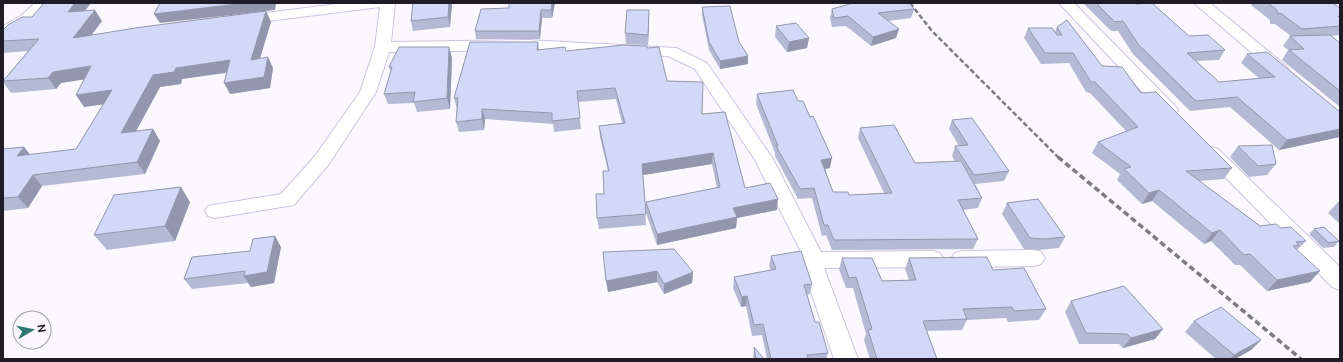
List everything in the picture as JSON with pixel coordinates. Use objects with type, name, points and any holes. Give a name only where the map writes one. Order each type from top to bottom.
[{"type":"street","points":[[3,32],[26,18],[44,3]]},
{"type":"street","points":[[232,21],[380,3]]},
{"type":"street","points":[[215,211],[287,200],[322,160],[368,92],[383,47],[388,3]]},
{"type":"street","points":[[1066,3],[1127,68],[1183,124]]},
{"type":"street","points":[[1201,3],[1292,78]]},
{"type":"street","points":[[383,47],[528,45],[671,51],[701,66],[764,159],[811,252],[811,260],[846,359]]},
{"type":"street","points":[[1200,141],[1340,281]]},
{"type":"street","points":[[811,260],[1034,258]]},
{"type":"building","points":[[44,3],[75,3],[68,12],[95,10],[73,38],[142,27],[266,11],[251,60],[268,57],[264,77],[224,83],[230,60],[176,68],[174,72],[153,75],[121,133],[153,129],[137,162],[33,175],[18,197],[3,198],[3,149],[24,147],[17,156],[76,149],[112,90],[76,95],[91,66],[53,72],[48,78],[3,81],[39,39],[3,41],[3,30],[8,25],[22,17],[32,17]]},
{"type":"building","points":[[160,3],[245,3],[154,14]]},
{"type":"building","points":[[413,3],[449,3],[448,17],[411,21]]},
{"type":"building","points":[[509,3],[552,3],[551,10],[541,10],[539,31],[475,31],[481,9],[509,8]]},
{"type":"building","points":[[853,3],[909,3],[914,9],[878,13],[899,29],[873,37],[848,16],[834,18],[832,9]]},
{"type":"building","points":[[1096,3],[1152,3],[1189,36],[1208,35],[1225,50],[1187,53],[1219,82],[1275,77],[1247,54],[1267,52],[1340,112],[1340,129],[1287,140],[1237,97],[1196,101],[1138,44],[1123,21],[1115,22]]},
{"type":"building","points":[[1268,3],[1332,3],[1340,8],[1340,16],[1338,16],[1340,18],[1340,26],[1302,29],[1282,14],[1277,13],[1277,10]]},
{"type":"building","points":[[730,6],[739,42],[748,56],[720,61],[709,42],[702,7]]},
{"type":"building","points":[[627,10],[649,10],[648,35],[625,33]]},
{"type":"building","points":[[1067,20],[1102,66],[1122,67],[1141,93],[1156,92],[1232,168],[1186,171],[1260,226],[1276,224],[1281,228],[1291,227],[1306,241],[1296,242],[1299,245],[1293,246],[1320,271],[1277,280],[1250,254],[1244,255],[1220,230],[1212,233],[1159,190],[1149,193],[1124,169],[1131,167],[1098,142],[1138,127],[1095,82],[1091,82],[1073,53],[1045,53],[1028,28],[1052,28],[1057,35],[1062,35],[1057,27]]},
{"type":"building","points":[[796,23],[809,38],[789,42],[776,26]]},
{"type":"building","points":[[1330,35],[1340,43],[1340,91],[1289,50],[1304,49],[1290,36]]},
{"type":"building","points":[[470,42],[538,42],[537,50],[565,47],[566,51],[624,45],[647,46],[647,48],[659,47],[667,81],[703,82],[702,114],[725,112],[745,188],[770,183],[778,199],[733,208],[737,217],[657,234],[646,202],[720,187],[713,153],[642,164],[646,214],[597,218],[596,194],[604,194],[603,171],[609,171],[599,126],[625,123],[615,88],[577,91],[580,118],[552,121],[552,113],[482,109],[482,119],[456,122],[458,98],[454,98]]},
{"type":"building","points":[[399,47],[449,47],[447,98],[413,102],[415,92],[384,94],[392,67],[389,67]]},
{"type":"building","points":[[793,90],[798,101],[803,101],[810,117],[813,116],[832,158],[821,160],[833,192],[848,192],[849,195],[892,193],[860,128],[894,125],[915,163],[961,161],[982,198],[958,200],[978,239],[834,240],[828,225],[824,225],[814,188],[800,189],[776,146],[778,146],[757,94]]},
{"type":"building","points":[[972,118],[1009,171],[974,175],[955,146],[968,145],[952,120]]},
{"type":"building","points":[[1272,145],[1276,164],[1258,166],[1238,146]]},
{"type":"building","points":[[181,187],[165,226],[94,235],[114,195]]},
{"type":"building","points":[[1038,199],[1065,237],[1045,239],[1030,238],[1007,203]]},
{"type":"building","points":[[1324,227],[1339,241],[1329,243],[1314,229]]},
{"type":"building","points":[[275,236],[267,272],[244,276],[245,271],[184,279],[192,257],[250,251],[253,239]]},
{"type":"building","points":[[674,249],[693,272],[664,284],[657,271],[606,281],[603,252]]},
{"type":"building","points":[[801,251],[812,284],[804,285],[815,322],[819,322],[828,353],[807,355],[808,359],[771,359],[763,324],[754,325],[747,296],[742,297],[734,277],[776,269],[771,256]]},
{"type":"building","points":[[987,257],[993,270],[1024,268],[1046,309],[1014,311],[1012,307],[963,309],[967,319],[923,321],[937,359],[877,359],[868,330],[872,329],[856,277],[849,278],[842,258],[872,258],[882,281],[916,280],[909,258]]},
{"type":"building","points":[[1124,286],[1163,329],[1131,338],[1127,334],[1086,333],[1071,301]]},
{"type":"building","points":[[1221,307],[1261,340],[1234,355],[1194,321]]},
{"type":"building","points":[[754,347],[764,359],[756,359]]},
{"type":"railway","points":[[910,3],[932,31],[1058,157]]},
{"type":"railway","points":[[1058,157],[1301,359]]}]
